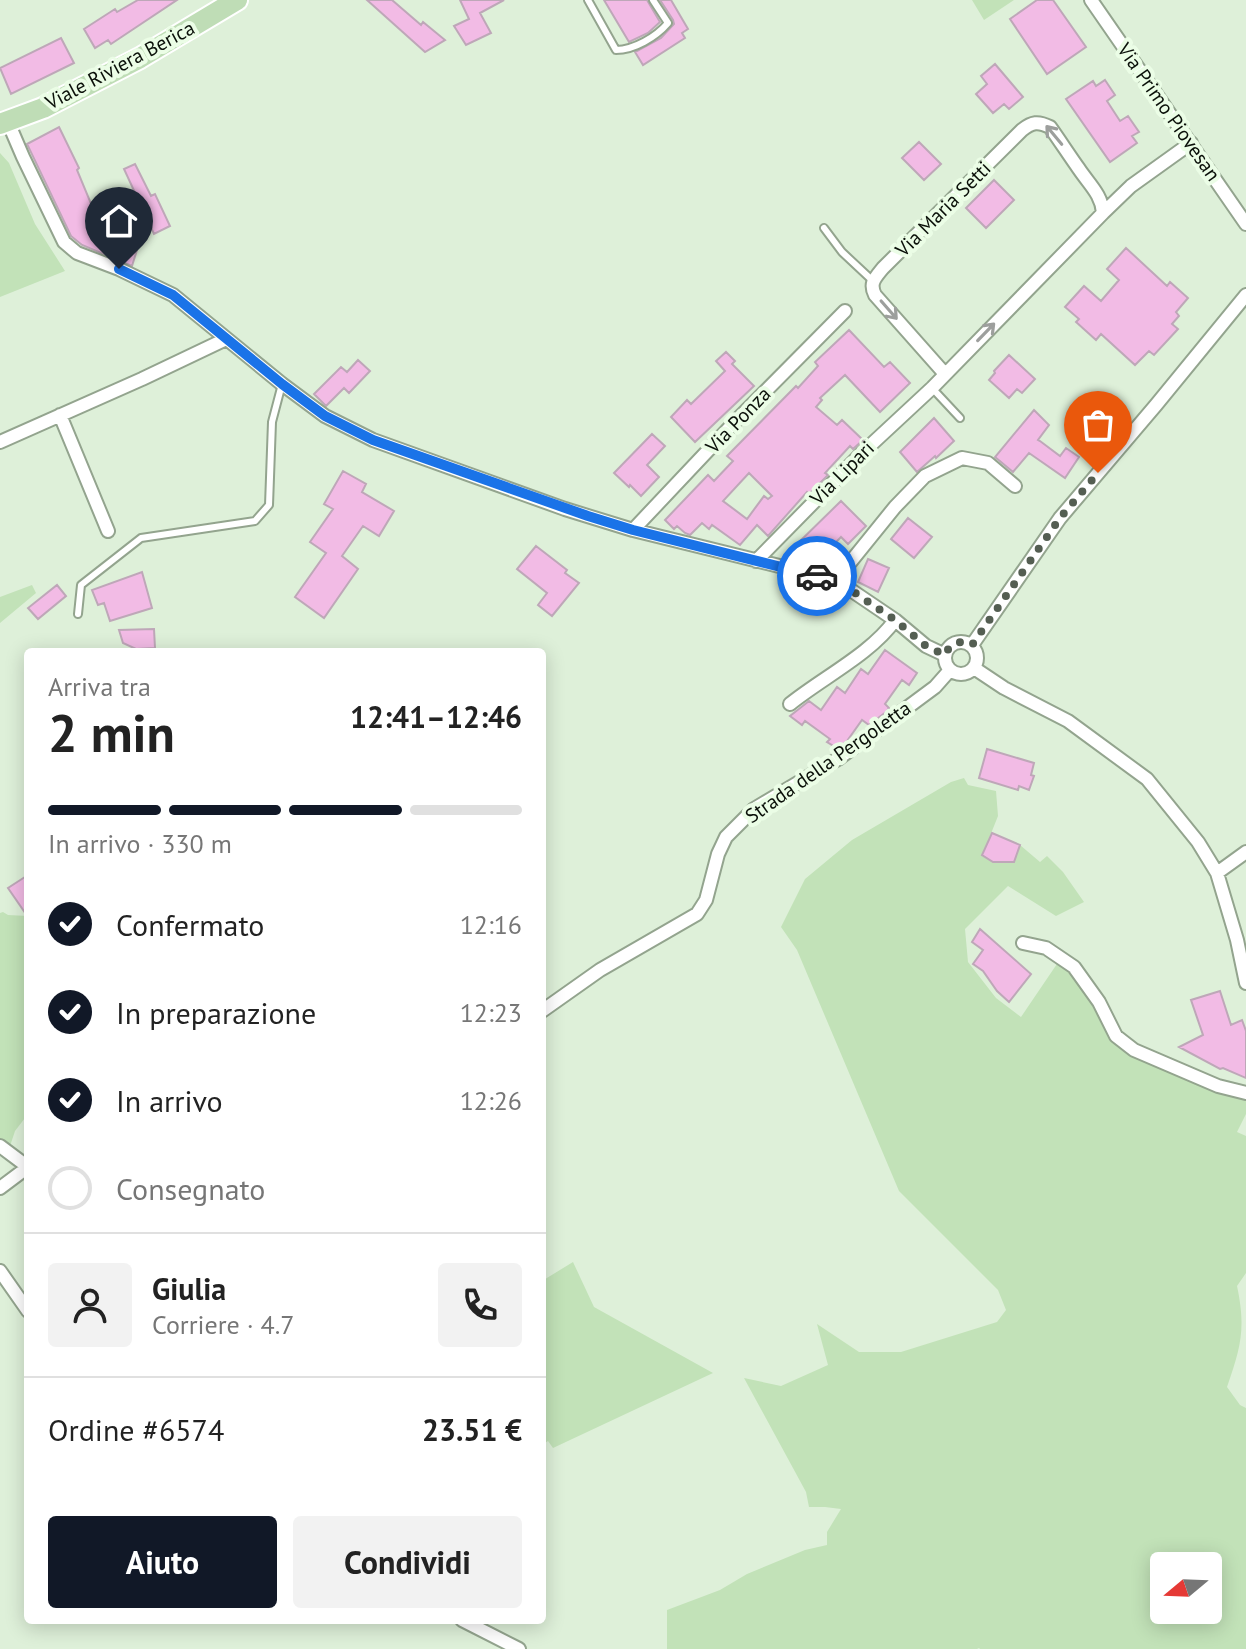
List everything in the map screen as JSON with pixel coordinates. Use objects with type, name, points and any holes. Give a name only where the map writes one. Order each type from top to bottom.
[{"type":"main road","name":"Viale Riviera Berica","points":[[4,123],[60,100],[140,58],[237,0]]},
{"type":"street","name":"Via Primo Piovesan","points":[[1091,0],[1246,224]]},
{"type":"street","name":"Via Maria Setti","points":[[873,281],[1029,124],[1036,122],[1050,127],[1095,190],[1103,213]]},
{"type":"street","points":[[4,123],[64,242],[77,253],[173,295],[325,416],[373,440],[565,509],[633,530],[836,580],[895,620],[926,646],[945,655]]},
{"type":"street","points":[[932,388],[1131,186],[1191,143]]},
{"type":"street","points":[[1095,190],[1105,193],[1131,186]]},
{"type":"street","points":[[873,281],[871,285],[875,295],[945,374]]},
{"type":"street","points":[[972,645],[1060,518],[1246,295]]},
{"type":"street","name":"Via Ponza","points":[[633,530],[845,311]]},
{"type":"street","points":[[0,442],[226,339]]},
{"type":"street","name":"Via Lipari","points":[[756,561],[851,463],[932,388]]},
{"type":"street","points":[[60,415],[108,531]]},
{"type":"street","points":[[836,580],[895,507],[925,476],[962,458],[988,463],[1015,486]]},
{"type":"street","points":[[790,704],[851,661],[888,631],[895,620]]},
{"type":"street","points":[[956,642],[972,645],[978,659],[974,668],[962,674],[950,670],[945,655],[949,647],[956,642]]},
{"type":"street","points":[[974,668],[1004,688],[1068,721],[1147,779],[1198,842],[1217,873],[1246,983]]},
{"type":"street","name":"Strada della Pergoletta","points":[[546,1008],[600,970],[697,914],[706,900],[718,854],[726,837],[754,809],[838,759],[935,687],[950,670]]},
{"type":"street","points":[[1217,873],[1246,852]]},
{"type":"street","points":[[1023,943],[1046,948],[1074,967],[1099,1002],[1116,1036],[1134,1050],[1218,1086],[1246,1093]]},
{"type":"street","points":[[0,1146],[24,1164]]},
{"type":"street","points":[[0,1188],[24,1170]]},
{"type":"street","points":[[0,1271],[24,1305]]},
{"type":"street","points":[[470,1624],[519,1649]]},
{"type":"lane","points":[[588,0],[616,50],[627,50],[662,30],[668,23],[653,0]]},
{"type":"lane","points":[[824,228],[842,252],[873,281]]},
{"type":"lane","points":[[78,614],[81,585],[141,538],[255,521],[269,505],[272,422],[282,384]]},
{"type":"lane","points":[[932,388],[960,418]]},
{"type":"green space","points":[[972,0],[1014,0],[984,20]]},
{"type":"green space","points":[[0,153],[9,163],[35,224],[65,271],[0,297]]},
{"type":"green space","points":[[32,585],[36,593],[0,623],[0,597]]},
{"type":"green space","points":[[964,778],[968,785],[996,791],[998,816],[982,856],[993,862],[1014,862],[1020,845],[1040,862],[1047,856],[1063,872],[1084,902],[1056,916],[1008,886],[965,929],[968,962],[996,998],[1021,1017],[1061,958],[1116,1036],[1246,1093],[1246,1114],[1237,1132],[1246,1136],[1246,1273],[1237,1286],[1241,1337],[1227,1387],[1240,1405],[1246,1408],[1246,1649],[667,1649],[667,1610],[720,1590],[747,1574],[805,1550],[827,1545],[827,1532],[841,1509],[809,1507],[806,1492],[744,1378],[781,1386],[828,1365],[817,1324],[859,1352],[901,1352],[997,1322],[1006,1310],[998,1290],[899,1191],[797,950],[781,927],[805,879],[852,840],[951,782]]},
{"type":"green space","points":[[0,913],[24,916],[24,1119],[15,1131],[10,1146],[0,1138]]},
{"type":"green space","points":[[573,1262],[594,1307],[713,1373],[553,1448],[546,1442],[546,1279]]},
{"type":"building","points":[[138,0],[177,0],[111,44],[108,40],[95,48],[84,29],[115,9],[117,12]]},
{"type":"building","points":[[367,0],[392,0],[421,25],[423,22],[445,40],[425,52]]},
{"type":"building","points":[[460,0],[504,0],[480,13],[491,33],[466,45],[454,26],[469,19]]},
{"type":"building","points":[[604,0],[647,0],[660,22],[648,33],[629,42]]},
{"type":"building","points":[[660,0],[671,0],[688,29],[682,33],[685,38],[643,65],[635,52],[661,38],[674,24]]},
{"type":"building","points":[[1037,0],[1053,0],[1086,47],[1047,74],[1010,19]]},
{"type":"building","points":[[61,38],[74,63],[11,94],[0,68]]},
{"type":"building","points":[[995,64],[1023,97],[1009,109],[1004,104],[993,113],[976,94],[987,84],[981,76]]},
{"type":"building","points":[[1105,80],[1115,95],[1107,101],[1120,121],[1128,116],[1139,132],[1132,136],[1137,143],[1110,162],[1066,99],[1093,81],[1096,86]]},
{"type":"building","points":[[59,127],[79,168],[77,170],[106,240],[137,250],[132,266],[82,245],[71,236],[27,144]]},
{"type":"building","points":[[919,142],[941,164],[924,180],[902,158]]},
{"type":"building","points":[[135,164],[151,196],[155,194],[170,226],[154,234],[124,169]]},
{"type":"building","points":[[994,180],[1014,200],[986,228],[966,208]]},
{"type":"building","points":[[1126,248],[1167,286],[1170,282],[1188,298],[1176,312],[1179,316],[1172,324],[1178,329],[1154,355],[1149,351],[1135,365],[1101,334],[1096,340],[1065,307],[1084,286],[1101,301],[1119,280],[1107,269]]},
{"type":"building","points":[[849,330],[884,367],[890,362],[910,383],[880,412],[845,375],[820,398],[822,400],[816,407],[837,425],[842,420],[863,440],[853,449],[850,446],[825,473],[828,475],[809,494],[807,492],[768,536],[757,525],[740,545],[712,525],[709,529],[702,523],[690,535],[677,526],[674,529],[665,520],[708,475],[714,481],[733,461],[727,456],[796,386],[798,388],[818,366],[815,362]],"holes":[[[749,473],[772,496],[768,499],[764,496],[747,519],[723,501]]]},
{"type":"building","points":[[726,352],[735,361],[732,364],[754,386],[695,442],[671,417],[687,400],[691,404],[725,371],[716,361]]},
{"type":"building","points":[[1009,355],[1035,379],[1022,393],[1017,389],[1009,398],[989,380]]},
{"type":"building","points":[[358,360],[370,371],[349,393],[344,388],[326,406],[314,394],[341,367],[347,372]]},
{"type":"building","points":[[1034,410],[1049,425],[1038,440],[1060,456],[1066,448],[1079,457],[1065,478],[1029,453],[1013,472],[995,457]]},
{"type":"building","points":[[934,418],[954,441],[917,472],[900,452]]},
{"type":"building","points":[[652,434],[665,446],[647,465],[659,477],[641,496],[614,473]]},
{"type":"building","points":[[343,471],[366,484],[362,492],[394,511],[379,536],[363,526],[342,556],[358,569],[324,618],[295,597],[326,553],[310,542],[333,509],[324,504]]},
{"type":"building","points":[[841,501],[866,526],[848,544],[841,537],[814,565],[807,564],[802,559],[804,556],[794,547]]},
{"type":"building","points":[[908,518],[932,537],[914,558],[891,539]]},
{"type":"building","points":[[536,546],[579,583],[552,616],[538,605],[547,593],[517,569]]},
{"type":"building","points":[[868,559],[889,568],[878,592],[858,582]]},
{"type":"building","points":[[142,572],[152,608],[110,621],[104,603],[98,605],[92,590]]},
{"type":"building","points":[[57,585],[66,596],[38,619],[28,608]]},
{"type":"building","points":[[154,629],[155,648],[134,648],[123,643],[119,630]]},
{"type":"building","points":[[885,650],[917,673],[909,685],[902,680],[885,704],[889,708],[886,712],[869,725],[862,720],[847,741],[837,748],[805,721],[802,725],[790,716],[809,701],[821,710],[837,687],[845,693],[861,669],[868,674]]},
{"type":"building","points":[[987,749],[1034,763],[1029,790],[1019,786],[1018,790],[979,778]]},
{"type":"building","points":[[992,833],[1020,845],[1014,862],[993,862],[982,855]]},
{"type":"building","points":[[24,878],[24,911],[8,888]]},
{"type":"building","points":[[980,929],[1031,974],[1009,1002],[983,971],[973,964],[983,950],[972,942]]},
{"type":"building","points":[[1220,991],[1231,1025],[1242,1020],[1246,1031],[1246,1078],[1220,1069],[1179,1047],[1203,1035],[1191,1000]]},
{"type":"way so far","points":[[817,576],[836,580],[895,620],[926,646],[945,655],[956,642],[972,645],[1060,518],[1098,473]]},
{"type":"route","points":[[119,269],[173,295],[325,416],[373,440],[633,530],[817,576]]}]
